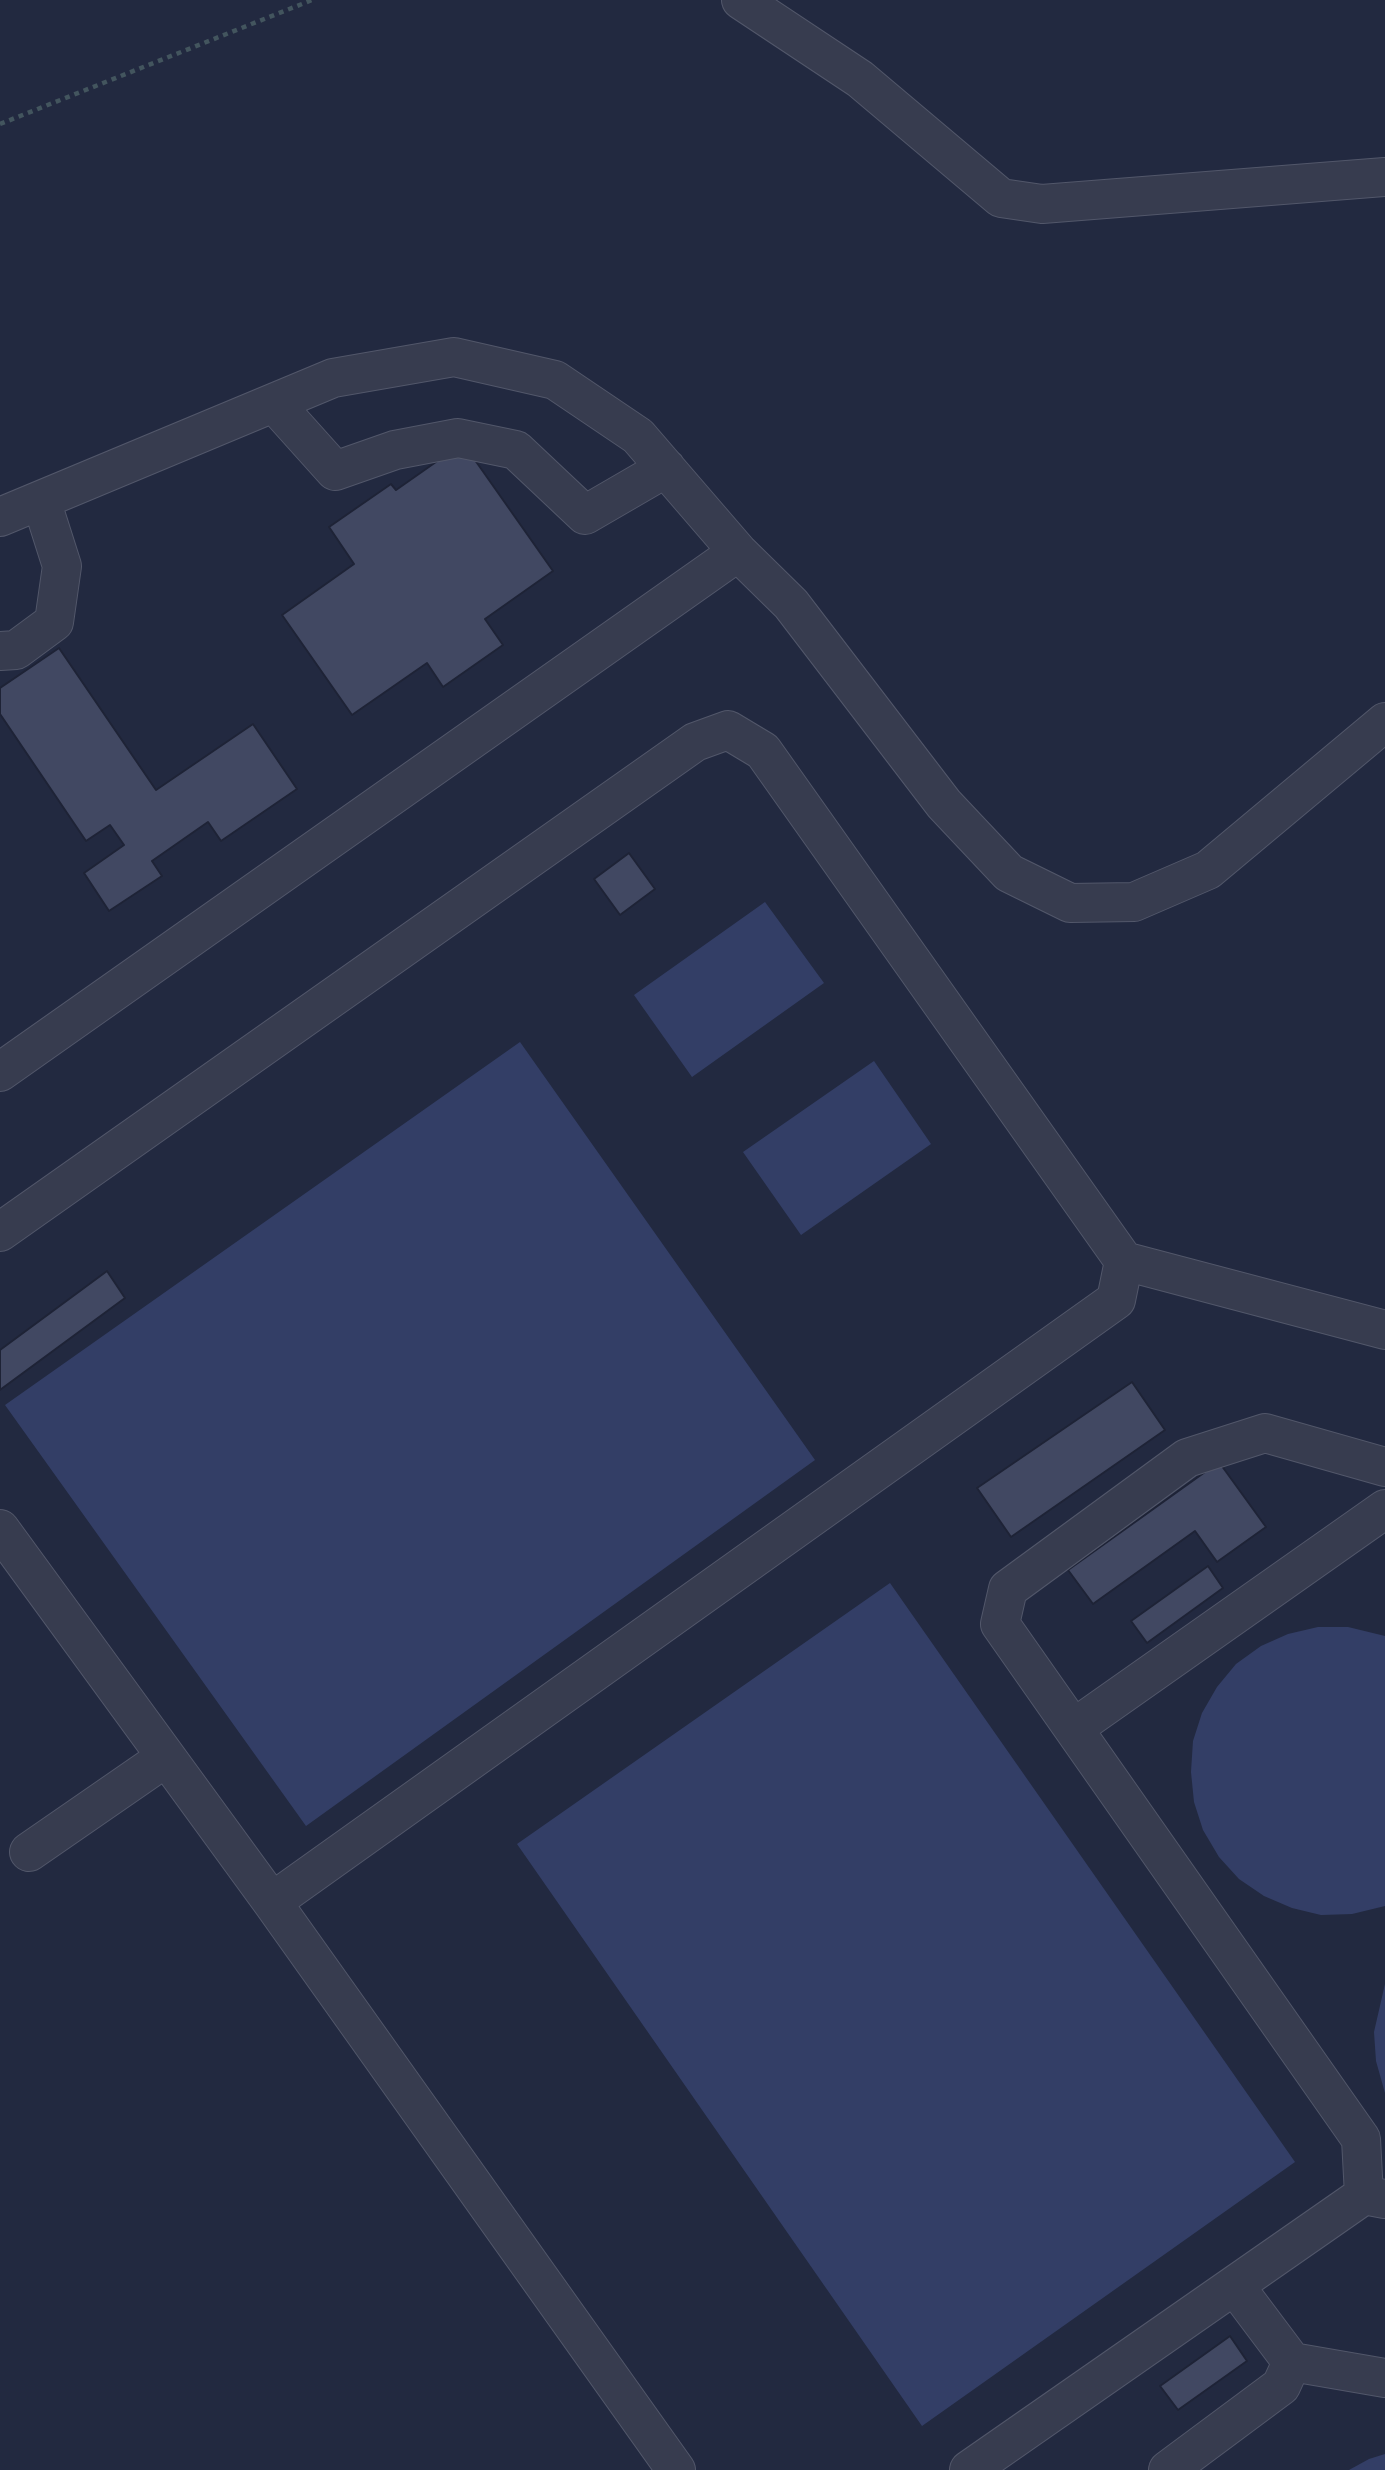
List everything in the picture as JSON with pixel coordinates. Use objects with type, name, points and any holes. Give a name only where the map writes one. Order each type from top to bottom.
[{"type":"lane","points":[[741,0],[860,79],[1001,198],[1042,204],[1385,177]]},
{"type":"lane","points":[[0,517],[333,378],[454,357],[555,380],[638,436],[738,552],[791,604],[944,804],[1010,873],[1070,903],[1134,902],[1208,870],[1385,722]]},
{"type":"lane","points":[[274,403],[335,471],[395,450],[458,438],[516,450],[585,515],[666,468]]},
{"type":"lane","points":[[0,651],[16,650],[54,622],[62,566],[41,500]]},
{"type":"lane","points":[[0,1072],[738,552]]},
{"type":"lane","points":[[0,1232],[695,742],[728,730],[763,751],[1124,1261],[1385,1330]]},
{"type":"lane","points":[[272,1902],[1116,1300],[1124,1261]]},
{"type":"lane","points":[[969,2470],[1235,2286],[1374,2197],[1361,2138],[1000,1624],[1009,1589],[1187,1458],[1265,1433],[1385,1467]]},
{"type":"lane","points":[[1074,1728],[1385,1509]]},
{"type":"lane","points":[[0,1529],[272,1902],[676,2470]]},
{"type":"lane","points":[[29,1852],[165,1758]]},
{"type":"lane","points":[[1235,2286],[1292,2362],[1385,2378]]},
{"type":"lane","points":[[1168,2470],[1273,2393],[1281,2386],[1292,2362]]},
{"type":"path","points":[[0,124],[312,0]]},
{"type":"water","points":[[765,902],[824,983],[692,1077],[634,995]]},
{"type":"water","points":[[520,1042],[815,1460],[306,1826],[5,1405]]},
{"type":"water","points":[[874,1061],[931,1144],[801,1235],[743,1152]]},
{"type":"water","points":[[890,1583],[1295,2162],[922,2426],[517,1844]]},
{"type":"water","points":[[1318,1627],[1348,1627],[1385,1636],[1385,1906],[1352,1914],[1321,1915],[1292,1908],[1264,1896],[1239,1879],[1219,1857],[1203,1830],[1194,1802],[1191,1772],[1193,1741],[1202,1713],[1217,1687],[1236,1664],[1261,1646],[1288,1634]]},
{"type":"water","points":[[1385,1984],[1385,2093],[1376,2061],[1374,2032]]},
{"type":"water","points":[[1385,2454],[1385,2470],[1349,2470],[1369,2459]]},
{"type":"building","points":[[463,443],[553,571],[485,619],[503,645],[443,687],[427,663],[352,715],[282,615],[354,564],[329,527],[391,484],[396,490]]},
{"type":"building","points":[[59,648],[156,790],[253,724],[297,789],[221,841],[208,822],[152,861],[162,876],[109,911],[84,873],[124,845],[110,825],[86,841],[0,714],[0,688]]},
{"type":"building","points":[[629,853],[655,889],[620,915],[594,879]]},
{"type":"building","points":[[107,1271],[125,1298],[0,1390],[0,1350]]},
{"type":"building","points":[[1132,1382],[1165,1430],[1011,1537],[977,1488]]},
{"type":"building","points":[[1219,1462],[1266,1527],[1217,1562],[1195,1531],[1093,1604],[1068,1570]]},
{"type":"building","points":[[1208,1566],[1223,1588],[1147,1643],[1131,1621]]},
{"type":"building","points":[[1230,2336],[1247,2361],[1178,2410],[1160,2386]]}]
